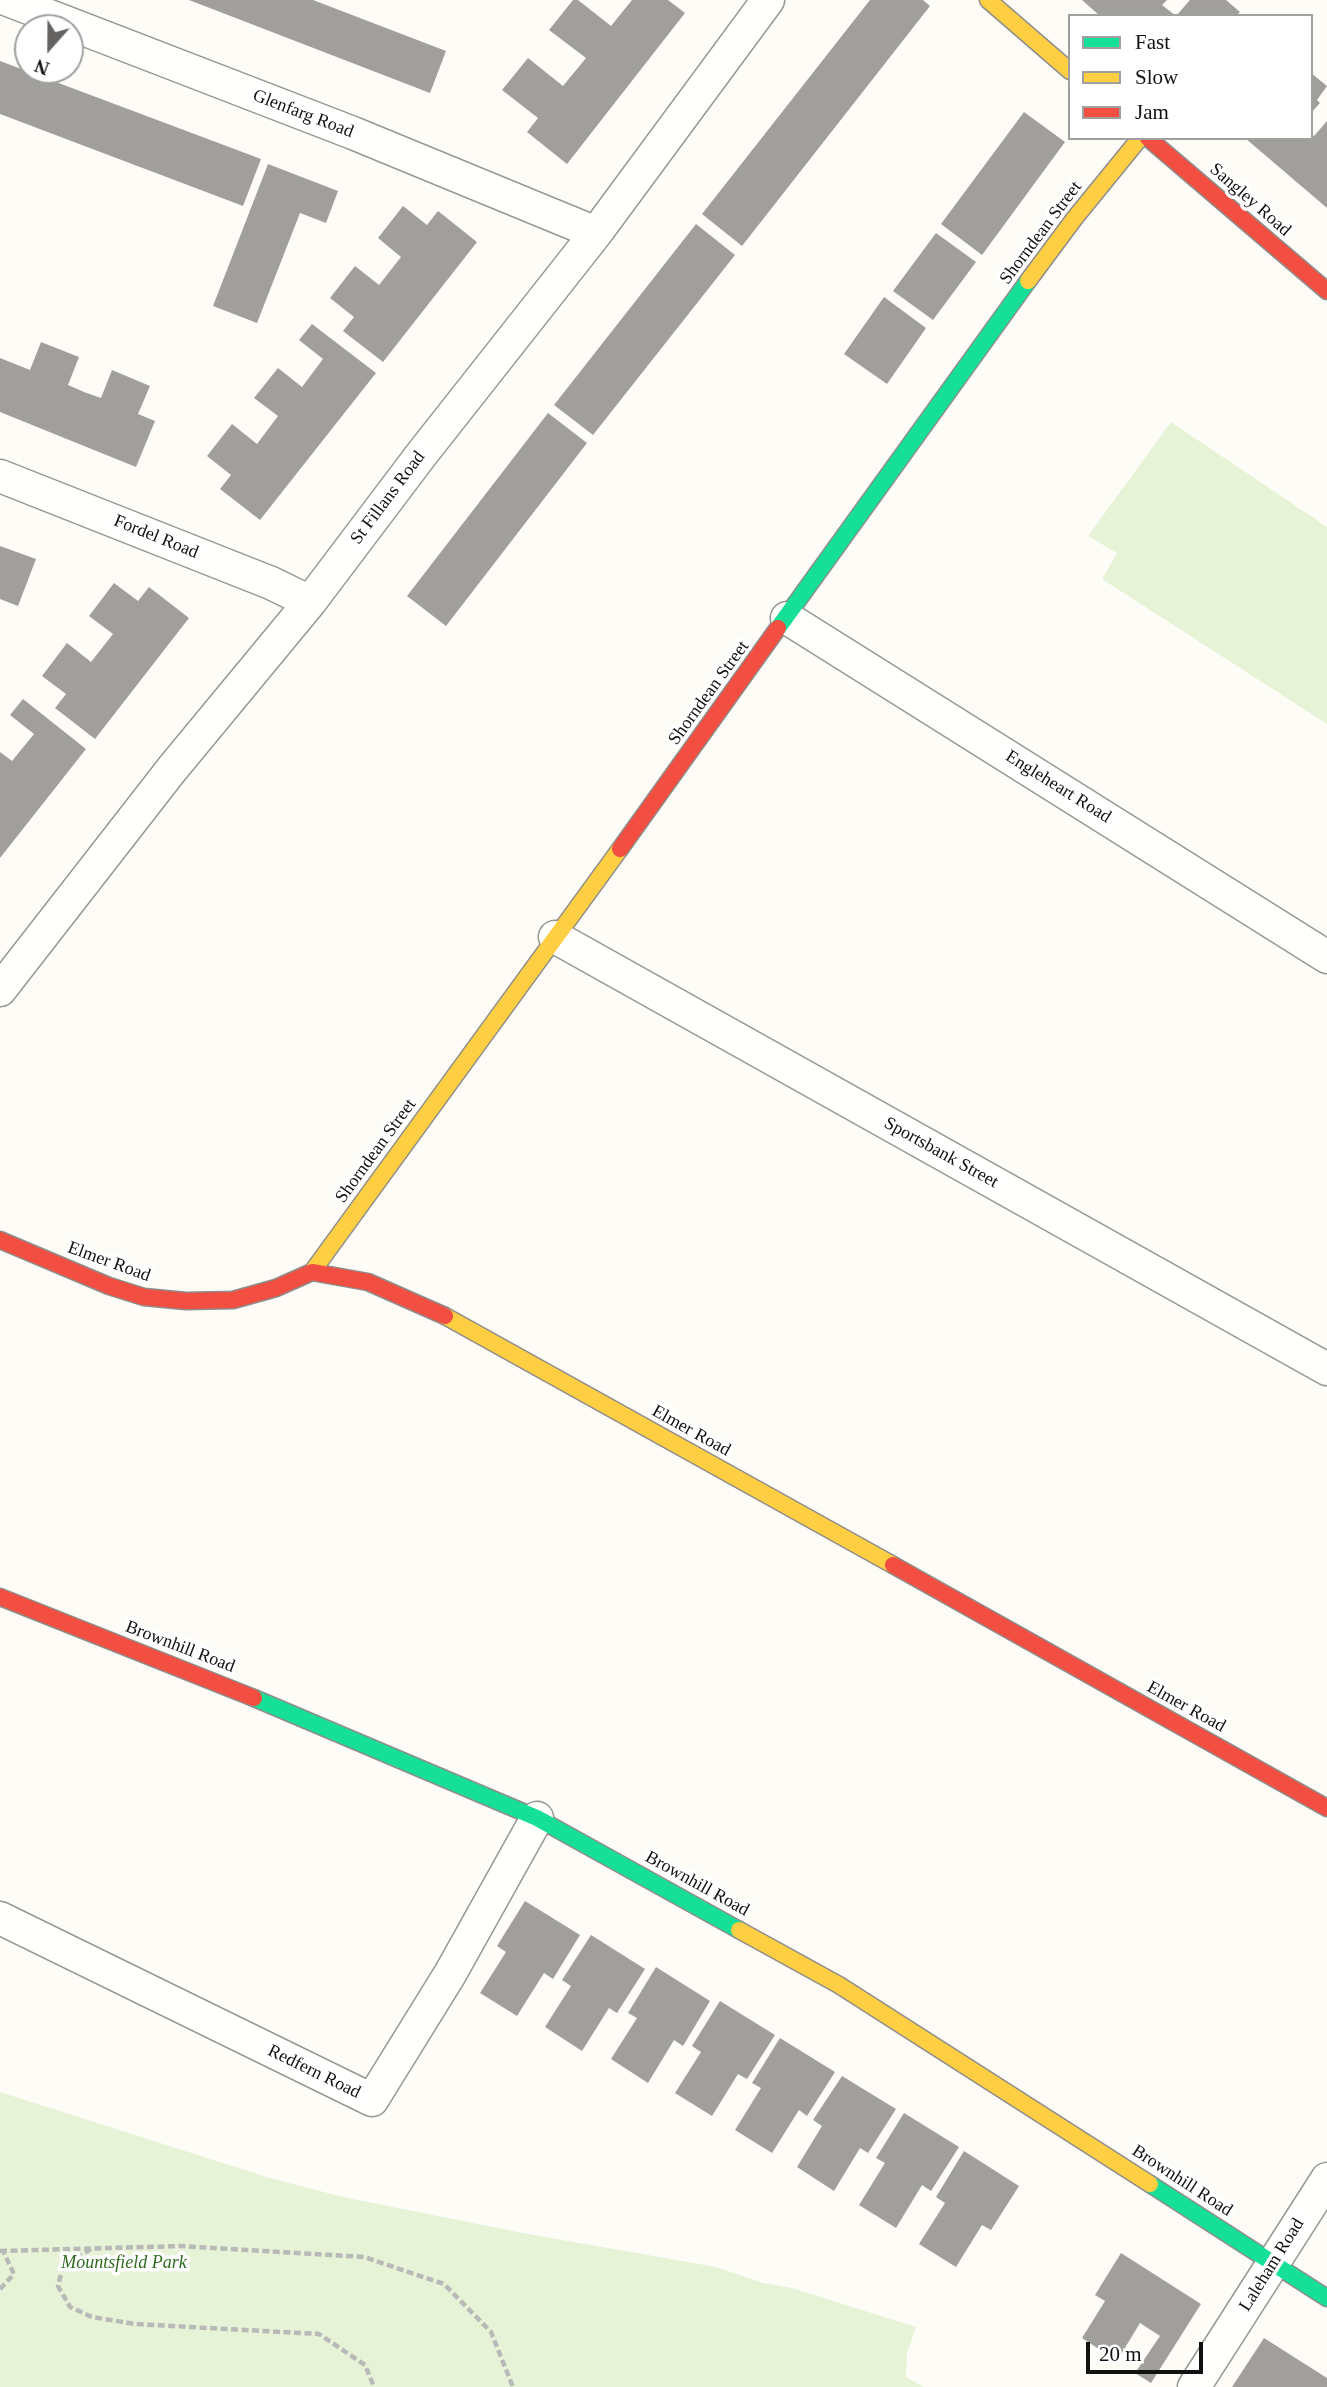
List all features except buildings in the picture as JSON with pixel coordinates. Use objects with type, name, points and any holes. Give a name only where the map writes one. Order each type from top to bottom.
[{"type":"main road","points":[[988,0],[1068,69]]},
{"type":"main road","name":"Shorndean Street","points":[[312,1272],[787,618],[938,404],[1074,219],[1138,140]]},
{"type":"main road","name":"Sangley Road","points":[[1150,140],[1327,292]]},
{"type":"main road","name":"Elmer Road","points":[[0,1240],[109,1286],[144,1297],[186,1301],[233,1300],[276,1287],[312,1272],[368,1282],[455,1321],[1327,1808]]},
{"type":"main road","name":"Brownhill Road","points":[[0,1597],[243,1693],[537,1818],[839,1984],[1327,2298]]},
{"type":"street","name":"Glenfarg Road","points":[[8,0],[353,133],[596,233]]},
{"type":"street","name":"St Fillans Road","points":[[4,976],[310,602],[421,455],[596,233],[768,0]]},
{"type":"street","name":"Fordel Road","points":[[0,476],[258,578],[310,602]]},
{"type":"street","name":"Engleheart Road","points":[[787,618],[1327,957]]},
{"type":"street","name":"Sportsbank Street","points":[[555,937],[1327,1369]]},
{"type":"street","name":"Redfern Road","points":[[0,1918],[372,2100],[450,1975],[537,1818]]},
{"type":"street","name":"Laleham Road","points":[[1194,2387],[1327,2179]]},
{"type":"path","points":[[0,2289],[14,2274],[1,2251],[180,2246],[364,2257],[444,2284],[491,2332],[513,2387]]},
{"type":"path","points":[[92,2249],[63,2266],[58,2286],[70,2307],[92,2317],[135,2324],[319,2334],[365,2365],[374,2387]]},
{"type":"green space","points":[[1171,422],[1327,527],[1327,724],[1102,579],[1117,553],[1088,536]]},
{"type":"green space","name":"Mountsfield Park","points":[[0,2092],[270,2178],[343,2197],[528,2234],[716,2267],[916,2327],[907,2353],[906,2377],[924,2387],[0,2387]]},
{"type":"traffic: fast","points":[[778,628],[1028,281]]},
{"type":"traffic: fast","points":[[254,1698],[537,1818],[739,1930]]},
{"type":"traffic: fast","points":[[1150,2184],[1327,2298]]},
{"type":"traffic: slow","points":[[988,0],[1068,69]]},
{"type":"traffic: slow","points":[[1028,281],[1138,140]]},
{"type":"traffic: slow","points":[[312,1272],[620,849]]},
{"type":"traffic: slow","points":[[445,1316],[893,1565]]},
{"type":"traffic: slow","points":[[739,1930],[839,1985],[1150,2184]]},
{"type":"traffic: jam","points":[[1150,140],[1327,291]]},
{"type":"traffic: jam","points":[[620,849],[778,628]]},
{"type":"traffic: jam","points":[[0,1240],[109,1286],[144,1297],[186,1301],[233,1300],[276,1288],[312,1272],[368,1282],[445,1316]]},
{"type":"traffic: jam","points":[[893,1565],[1327,1808]]},
{"type":"traffic: jam","points":[[0,1597],[254,1698]]}]
